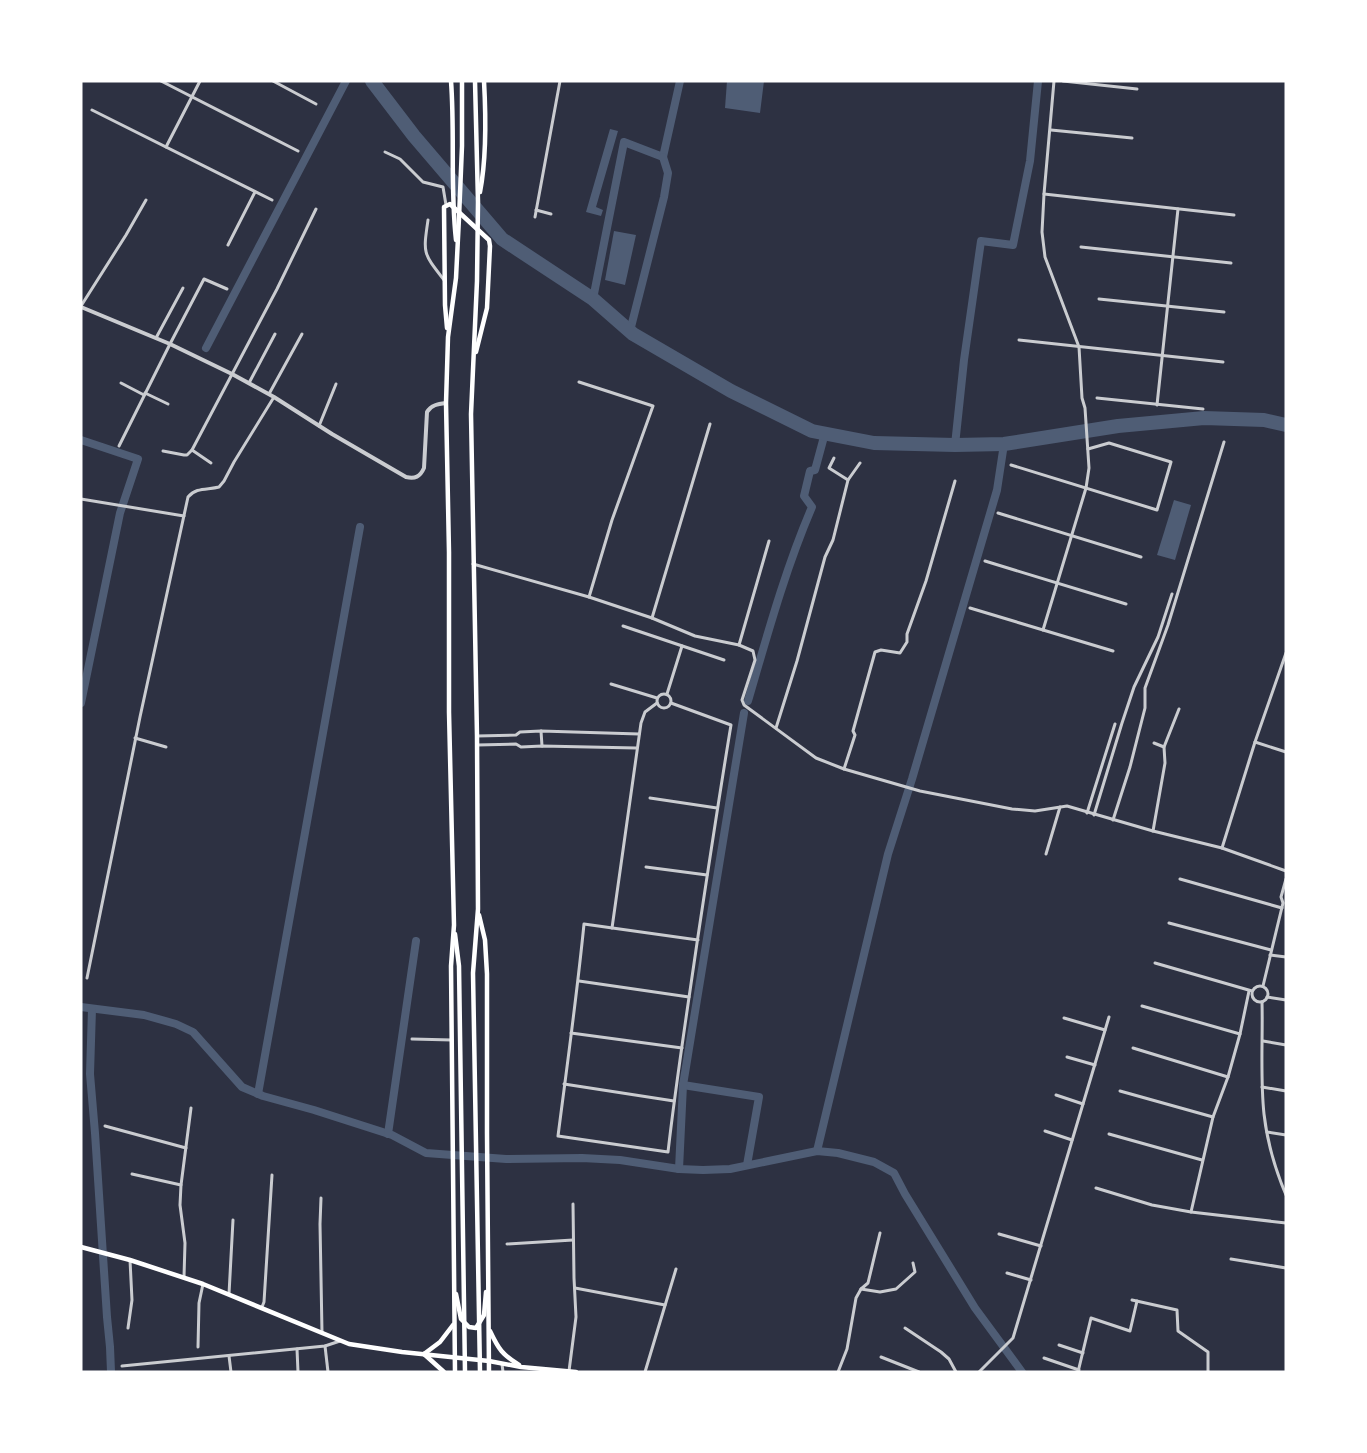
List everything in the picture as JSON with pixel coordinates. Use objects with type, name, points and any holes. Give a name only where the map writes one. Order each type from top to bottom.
[{"type":"main road","points":[[451,81],[453,218],[457,252]]},
{"type":"main road","points":[[455,1372],[451,966],[454,926],[446,403],[448,337],[456,278],[462,146],[462,81]]},
{"type":"main road","points":[[475,81],[478,202],[471,414],[478,909],[473,974],[480,1372]]},
{"type":"main road","points":[[478,202],[484,161],[484,81]]},
{"type":"main road","points":[[448,337],[445,305],[444,207],[451,205],[489,240],[490,246],[487,308],[473,359]]},
{"type":"main road","points":[[478,909],[485,940],[487,974],[489,1372]]},
{"type":"main road","points":[[454,926],[459,966],[465,1372]]},
{"type":"main road","points":[[81,1247],[122,1257],[184,1277],[322,1334],[359,1346],[576,1372]]},
{"type":"main road","points":[[454,1282],[461,1319],[469,1327],[476,1328],[484,1315],[489,1269]]},
{"type":"main road","points":[[423,1354],[447,1335],[455,1322]]},
{"type":"main road","points":[[489,1329],[498,1349],[521,1367]]},
{"type":"main road","points":[[423,1354],[444,1372]]},
{"type":"street","points":[[161,81],[298,151]]},
{"type":"street","points":[[166,147],[200,81]]},
{"type":"street","points":[[273,81],[316,104]]},
{"type":"street","points":[[535,217],[560,81]]},
{"type":"street","points":[[1043,630],[1086,488],[1089,468],[1079,347],[1045,257],[1042,232],[1054,81]]},
{"type":"street","points":[[1063,81],[1137,89]]},
{"type":"street","points":[[92,110],[272,200]]},
{"type":"street","points":[[1051,130],[1132,138]]},
{"type":"street","points":[[385,152],[400,159],[423,182],[443,187],[446,205]]},
{"type":"street","points":[[228,245],[255,192]]},
{"type":"street","points":[[1044,194],[1234,215]]},
{"type":"street","points":[[146,200],[81,307],[170,344],[232,374],[406,477],[414,478],[422,474],[427,412],[433,405],[446,403]]},
{"type":"street","points":[[163,451],[187,455],[192,450],[277,290],[316,209]]},
{"type":"street","points":[[1157,405],[1178,209]]},
{"type":"street","points":[[536,210],[551,214]]},
{"type":"street","points":[[428,220],[424,248],[429,261],[445,282]]},
{"type":"street","points":[[1081,247],[1231,263]]},
{"type":"street","points":[[119,446],[204,279],[227,289]]},
{"type":"street","points":[[156,338],[183,288]]},
{"type":"street","points":[[1099,299],[1224,312]]},
{"type":"street","points":[[249,383],[275,334]]},
{"type":"street","points":[[87,978],[135,738],[188,497],[198,489],[219,487],[224,481],[302,334]]},
{"type":"street","points":[[1019,340],[1223,362]]},
{"type":"street","points":[[579,382],[653,406],[612,520],[589,597]]},
{"type":"street","points":[[121,383],[168,405]]},
{"type":"street","points":[[319,426],[336,384]]},
{"type":"street","points":[[1096,398],[1203,409]]},
{"type":"street","points":[[652,618],[710,424]]},
{"type":"street","points":[[1113,820],[1145,708],[1145,688],[1168,625],[1224,442]]},
{"type":"street","points":[[1011,465],[1157,510],[1171,462],[1110,443],[1088,449]]},
{"type":"street","points":[[192,450],[211,463]]},
{"type":"street","points":[[834,458],[829,468],[848,480]]},
{"type":"street","points":[[776,728],[797,661],[825,556],[833,540],[848,480],[860,463]]},
{"type":"street","points":[[844,769],[855,735],[854,730],[874,652],[881,650],[900,653],[907,642],[907,633],[926,581],[955,481]]},
{"type":"street","points":[[81,499],[184,516]]},
{"type":"street","points":[[998,513],[1141,557]]},
{"type":"street","points":[[739,645],[769,541]]},
{"type":"street","points":[[985,561],[1126,604]]},
{"type":"street","points":[[473,564],[589,597],[652,618],[695,636],[739,645],[753,651],[755,660],[742,700],[744,705],[816,758],[844,769],[920,791],[1012,809],[1035,811],[1067,806],[1222,849],[1286,871]]},
{"type":"street","points":[[1094,815],[1134,687],[1158,637],[1172,594]]},
{"type":"street","points":[[970,608],[1113,651]]},
{"type":"street","points":[[623,626],[724,660]]},
{"type":"street","points":[[667,694],[682,646]]},
{"type":"street","points":[[1222,849],[1255,742],[1286,653]]},
{"type":"street","points":[[611,684],[657,698]]},
{"type":"street","points":[[657,703],[657,698],[661,694],[667,694],[671,697],[671,704]]},
{"type":"street","points":[[657,703],[664,708],[671,704]]},
{"type":"street","points":[[612,928],[641,723],[645,712],[657,703]]},
{"type":"street","points":[[671,704],[731,725],[717,808],[698,940],[681,1048],[668,1152],[558,1136],[570,1033],[579,981],[584,924],[698,940]]},
{"type":"street","points":[[1153,831],[1165,763],[1164,747],[1179,709]]},
{"type":"street","points":[[1087,813],[1115,724]]},
{"type":"street","points":[[477,736],[516,735],[520,732],[541,731],[639,734]]},
{"type":"street","points":[[541,731],[542,746]]},
{"type":"street","points":[[135,738],[166,747]]},
{"type":"street","points":[[1255,742],[1286,752]]},
{"type":"street","points":[[1154,743],[1164,747]]},
{"type":"street","points":[[477,745],[636,748]]},
{"type":"street","points":[[650,798],[717,808]]},
{"type":"street","points":[[1046,854],[1060,807]]},
{"type":"street","points":[[646,867],[707,875]]},
{"type":"street","points":[[1180,879],[1284,907]]},
{"type":"street","points":[[1263,987],[1270,953],[1284,907],[1281,897],[1286,879]]},
{"type":"street","points":[[1170,923],[1286,957]]},
{"type":"street","points":[[1155,963],[1250,991]]},
{"type":"street","points":[[579,981],[689,997]]},
{"type":"street","points":[[1191,1212],[1213,1117],[1228,1077],[1250,991],[1258,986],[1263,987],[1267,990],[1268,997]]},
{"type":"street","points":[[1250,991],[1257,1002],[1262,1002],[1268,997],[1286,1000]]},
{"type":"street","points":[[1262,1002],[1264,1116],[1280,1181],[1286,1196]]},
{"type":"street","points":[[1142,1006],[1240,1034]]},
{"type":"street","points":[[979,1372],[1013,1338],[1109,1017]]},
{"type":"street","points":[[1064,1018],[1105,1030]]},
{"type":"street","points":[[570,1033],[681,1048]]},
{"type":"street","points":[[412,1039],[452,1040]]},
{"type":"street","points":[[1263,1041],[1286,1045]]},
{"type":"street","points":[[1133,1048],[1228,1077]]},
{"type":"street","points":[[1067,1057],[1095,1065]]},
{"type":"street","points":[[564,1084],[674,1101]]},
{"type":"street","points":[[1262,1087],[1286,1090]]},
{"type":"street","points":[[1120,1091],[1213,1117]]},
{"type":"street","points":[[1056,1095],[1083,1104]]},
{"type":"street","points":[[184,1277],[185,1254],[180,1205],[191,1108]]},
{"type":"street","points":[[105,1126],[186,1148]]},
{"type":"street","points":[[1045,1131],[1072,1140]]},
{"type":"street","points":[[1268,1132],[1286,1135]]},
{"type":"street","points":[[1109,1134],[1202,1160]]},
{"type":"street","points":[[132,1174],[182,1185]]},
{"type":"street","points":[[261,1308],[264,1302],[272,1175]]},
{"type":"street","points":[[1280,1181],[1286,1182]]},
{"type":"street","points":[[1096,1188],[1152,1205],[1286,1223]]},
{"type":"street","points":[[321,1198],[322,1334]]},
{"type":"street","points":[[569,1371],[576,1317],[573,1204]]},
{"type":"street","points":[[229,1294],[233,1220]]},
{"type":"street","points":[[837,1372],[847,1349],[856,1298],[868,1283],[880,1233]]},
{"type":"street","points":[[999,1233],[1041,1246]]},
{"type":"street","points":[[507,1244],[573,1240]]},
{"type":"street","points":[[128,1328],[132,1300],[130,1260]]},
{"type":"street","points":[[1231,1260],[1286,1268]]},
{"type":"street","points":[[861,1289],[880,1292],[896,1289],[915,1272],[913,1263]]},
{"type":"street","points":[[645,1372],[676,1269]]},
{"type":"street","points":[[1007,1273],[1030,1280]]},
{"type":"street","points":[[198,1347],[198,1310],[203,1284]]},
{"type":"street","points":[[575,1288],[665,1305]]},
{"type":"street","points":[[1132,1300],[1177,1310],[1178,1331],[1208,1352],[1208,1372]]},
{"type":"street","points":[[1044,1358],[1078,1371],[1091,1318],[1130,1331],[1137,1301]]},
{"type":"street","points":[[905,1328],[941,1352],[949,1359],[956,1372]]},
{"type":"street","points":[[122,1366],[325,1346],[340,1341]]},
{"type":"street","points":[[1059,1345],[1083,1353]]},
{"type":"street","points":[[325,1346],[328,1372]]},
{"type":"street","points":[[297,1349],[298,1372]]},
{"type":"street","points":[[229,1356],[231,1372]]},
{"type":"street","points":[[881,1357],[919,1372]]},
{"type":"street","points":[[502,1364],[503,1372]]},
{"type":"water","points":[[727,81],[764,81],[760,113],[725,108]]},
{"type":"water","points":[[610,129],[618,131],[596,207],[603,210],[601,216],[586,212]]},
{"type":"water","points":[[614,231],[636,235],[625,285],[605,280]]},
{"type":"water","points":[[1174,500],[1191,505],[1175,560],[1157,555]]},
{"type":"waterway","points":[[206,348],[346,81]]},
{"type":"waterway","points":[[372,81],[414,136],[502,239],[593,299],[633,334],[731,391],[812,431],[874,443],[955,445],[1004,444],[1118,426],[1204,418],[1264,420],[1286,425]]},
{"type":"waterway","points":[[593,299],[624,142],[663,157],[680,81]]},
{"type":"waterway","points":[[955,445],[964,360],[981,241],[1013,245],[1030,161],[1038,81]]},
{"type":"waterway","points":[[630,331],[664,197],[668,173],[663,157]]},
{"type":"waterway","points":[[748,701],[785,579],[812,507],[804,496],[810,471],[815,470],[825,433]]},
{"type":"waterway","points":[[81,440],[138,459],[120,513],[81,703]]},
{"type":"waterway","points":[[817,1151],[888,854],[997,490],[1004,444]]},
{"type":"waterway","points":[[258,1094],[360,527]]},
{"type":"waterway","points":[[679,1169],[683,1085],[744,713]]},
{"type":"waterway","points":[[388,1134],[416,941]]},
{"type":"waterway","points":[[81,1007],[144,1015],[176,1024],[193,1032],[242,1087],[263,1096],[392,1135],[426,1153],[506,1159],[620,1160],[679,1169],[703,1170],[730,1169],[817,1151],[838,1153],[874,1162],[894,1173],[975,1308],[1022,1372]]},
{"type":"waterway","points":[[92,1009],[90,1074],[111,1372]]},
{"type":"waterway","points":[[683,1085],[759,1097],[747,1165]]}]
